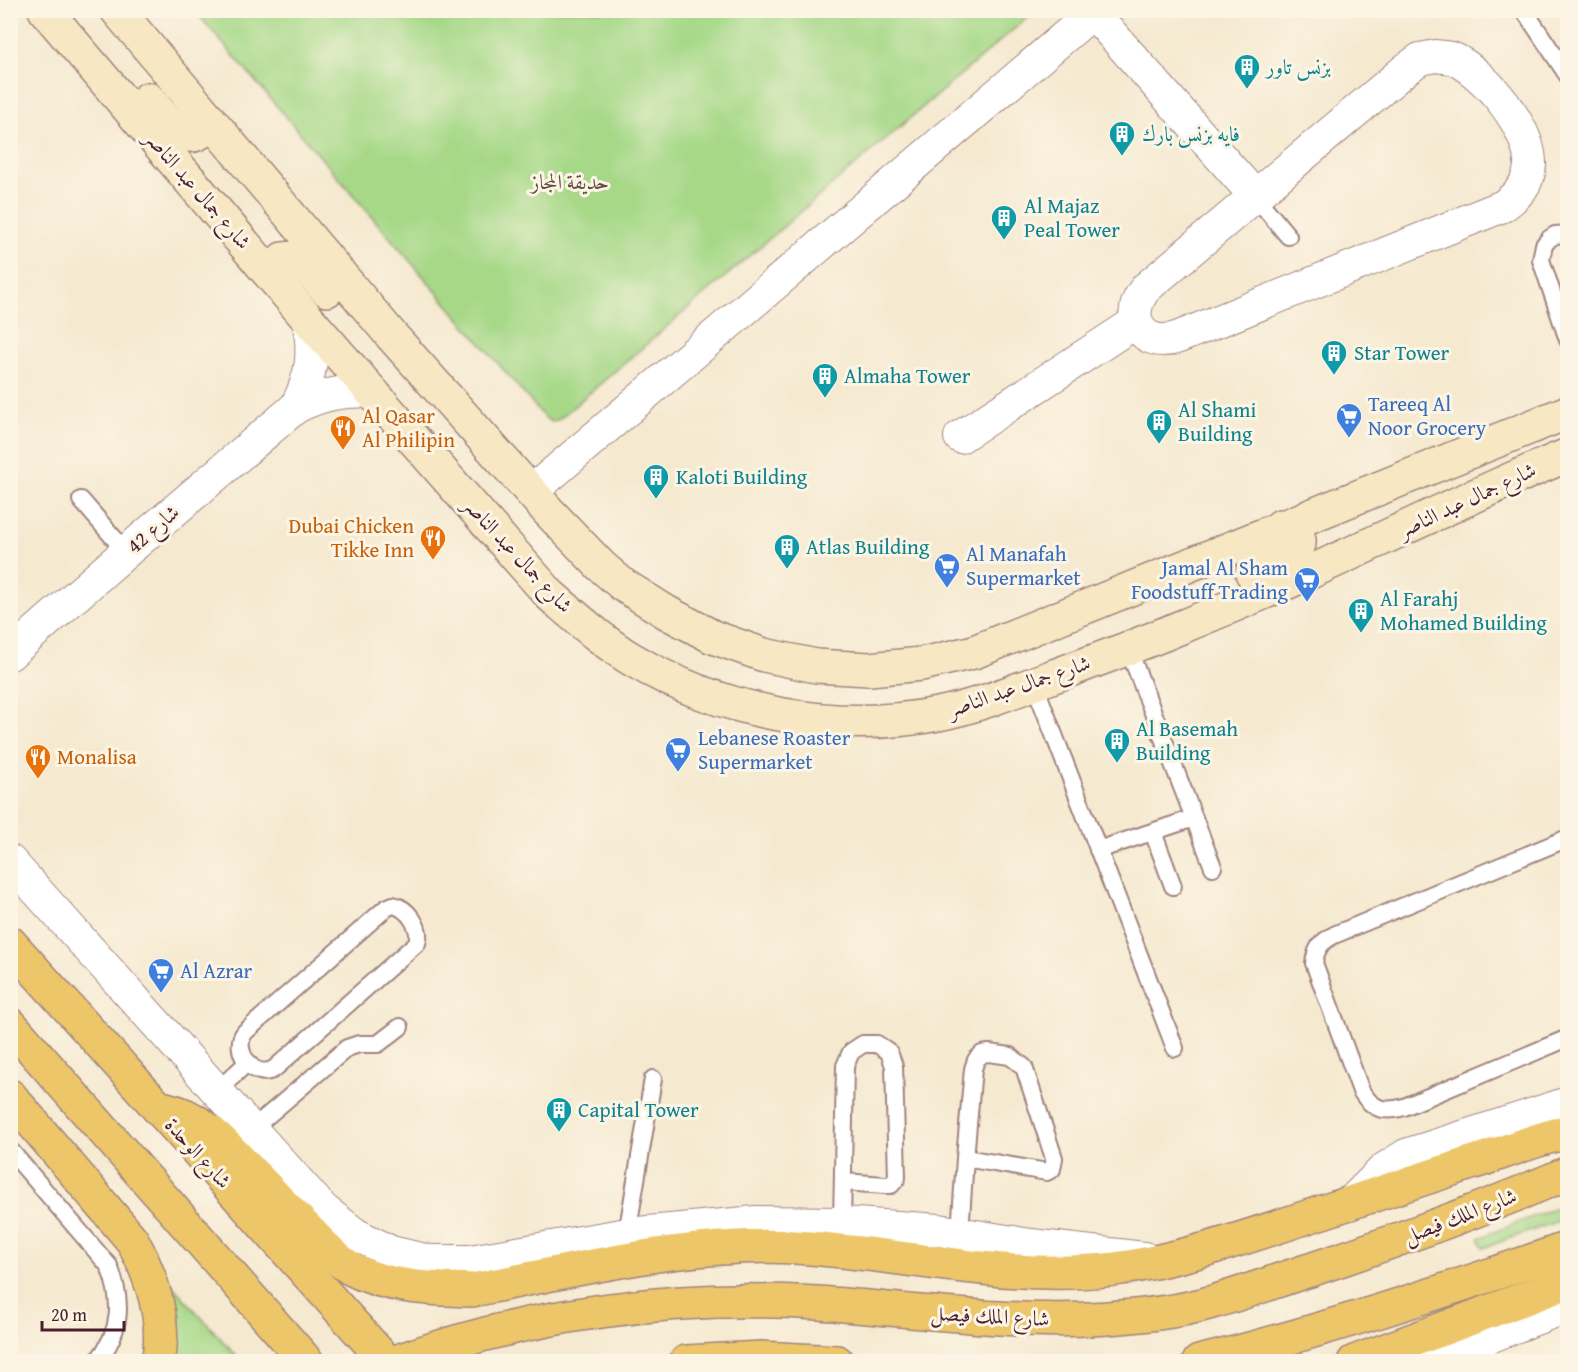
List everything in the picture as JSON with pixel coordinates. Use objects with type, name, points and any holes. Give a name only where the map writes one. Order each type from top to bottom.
[{"type":"main road","name":"شارع الوحدة","points":[[10,943],[387,1362]]},
{"type":"main road","points":[[10,1024],[307,1362]]},
{"type":"main road","points":[[10,1096],[132,1240],[146,1266],[156,1295],[160,1324],[158,1362]]},
{"type":"main road","points":[[157,1107],[176,1111],[205,1128],[232,1152],[328,1250],[350,1268],[372,1278],[401,1285],[430,1289],[472,1290],[666,1253],[751,1246],[837,1251],[989,1270],[1032,1273],[1075,1273],[1117,1268],[1227,1243],[1568,1132]]},
{"type":"main road","name":"شارع الملك فيصل","points":[[395,1362],[445,1346],[558,1318],[622,1308],[688,1302],[753,1300],[818,1303],[1037,1321],[1122,1317],[1165,1312],[1207,1304],[1376,1248],[1469,1214],[1568,1173]]},
{"type":"main road","points":[[1199,1362],[1402,1304],[1568,1248]]},
{"type":"main road","points":[[1354,1362],[1568,1282]]},
{"type":"main road","points":[[686,1362],[761,1358],[837,1362]]},
{"type":"street","name":"شارع جمال عبد الناصر","points":[[45,10],[308,319],[550,595],[590,630],[633,660],[680,684],[729,702],[781,714],[833,721],[864,721],[938,714],[989,701],[1177,629],[1294,580],[1560,462]]},
{"type":"street","name":"شارع جمال عبد الناصر","points":[[117,10],[391,335],[531,492],[601,566],[623,585],[666,612],[713,637],[764,655],[816,666],[858,668],[922,664],[974,652],[1281,526],[1568,412]]},
{"type":"street","points":[[531,492],[1095,12],[1255,196]]},
{"type":"street","points":[[69,38],[85,40],[100,47],[182,134],[199,133],[205,127],[208,118]]},
{"type":"street","points":[[1436,56],[1453,58],[1487,84],[1504,104],[1518,127],[1528,152],[1530,165],[1528,177],[1522,189],[1503,206],[1167,341],[1154,340],[1144,333],[1136,322],[1135,310],[1138,298],[1146,288],[1255,196],[1406,69],[1420,59],[1436,56]]},
{"type":"street","points":[[275,280],[275,268],[283,259],[294,258],[304,264],[367,333],[378,337],[391,335]]},
{"type":"street","name":"شارع 42","points":[[296,407],[307,386],[312,364],[312,341],[308,319]]},
{"type":"street","points":[[960,436],[1136,322]]},
{"type":"street","name":"شارع 42","points":[[10,654],[296,407],[315,398],[334,393],[373,392]]},
{"type":"street","points":[[1177,629],[1187,609],[1203,594],[1293,555],[1298,549],[1299,540],[1296,533],[1281,526]]},
{"type":"street","points":[[10,861],[324,1210],[355,1234],[391,1252],[430,1260],[470,1261],[627,1234],[756,1222],[842,1223],[939,1230],[1031,1245],[1160,1260]]},
{"type":"street","points":[[1349,1204],[1384,1169],[1406,1155],[1568,1102]]},
{"type":"street","points":[[1426,1362],[1568,1306]]},
{"type":"lane","points":[[1524,10],[1568,76]]},
{"type":"lane","points":[[1255,196],[1288,236]]},
{"type":"lane","points":[[1568,234],[1555,235],[1549,239],[1544,245],[1541,260],[1568,340]]},
{"type":"lane","points":[[81,500],[126,552]]},
{"type":"lane","points":[[1128,648],[1213,867]]},
{"type":"lane","points":[[1034,683],[1175,1048]]},
{"type":"lane","points":[[1098,850],[1194,818]]},
{"type":"lane","points":[[1153,832],[1173,886]]},
{"type":"lane","points":[[1568,838],[1334,934],[1323,940],[1316,951],[1314,963],[1361,1091],[1368,1102],[1379,1109],[1392,1111],[1404,1107],[1568,1038]]},
{"type":"lane","points":[[393,906],[405,910],[418,929],[419,936],[413,947],[274,1069],[261,1072],[248,1062],[240,1050],[239,1043],[245,1032],[386,908],[393,906]]},
{"type":"lane","points":[[252,1129],[347,1048],[359,1044],[378,1044],[400,1027]]},
{"type":"lane","points":[[842,1223],[843,1182],[846,1066],[850,1052],[862,1044],[877,1044],[889,1052],[894,1066],[897,1178],[895,1182],[885,1185],[843,1182]]},
{"type":"lane","points":[[960,1233],[965,1158],[973,1069],[982,1053],[1010,1056],[1024,1067],[1054,1164],[1047,1172],[1042,1172],[965,1158]]},
{"type":"lane","points":[[218,1090],[248,1062]]},
{"type":"lane","points":[[627,1234],[653,1079]]},
{"type":"lane","points":[[10,1150],[109,1266],[117,1286],[119,1308],[115,1329],[106,1350],[97,1362]]},
{"type":"green space","name":"حديقة المجاز","points":[[195,11],[1035,11],[559,419],[552,422],[545,418]]},
{"type":"green space","points":[[1567,1203],[1567,1218],[1483,1248],[1479,1238]]},
{"type":"green space","points":[[159,1271],[241,1361],[174,1361]]},
{"type":"place","name":"بزنس تاور","points":[[1247,90]]},
{"type":"place","name":"فايه بزنس بارك","points":[[1122,157]]},
{"type":"place","name":"Al Majaz Peal Tower","points":[[1004,241]]},
{"type":"place","name":"Star Tower","points":[[1334,376]]},
{"type":"place","name":"Almaha Tower","points":[[825,399]]},
{"type":"place","name":"Tareeq Al Noor Grocery","points":[[1349,439]]},
{"type":"place","name":"Al Shami Building","points":[[1159,445]]},
{"type":"place","name":"Al Qasar Al Philipin","points":[[343,451]]},
{"type":"place","name":"Kaloti Building","points":[[656,500]]},
{"type":"place","name":"Dubai Chicken Tikke Inn","points":[[433,561]]},
{"type":"place","name":"Atlas Building","points":[[787,570]]},
{"type":"place","name":"Al Manafah Supermarket","points":[[947,589]]},
{"type":"place","name":"Jamal Al Sham Foodstuff Trading","points":[[1307,603]]},
{"type":"place","name":"Al Farahj Mohamed Building","points":[[1361,634]]},
{"type":"place","name":"Al Basemah Building","points":[[1117,764]]},
{"type":"place","name":"Lebanese Roaster Supermarket","points":[[678,773]]},
{"type":"place","name":"Monalisa","points":[[38,780]]},
{"type":"place","name":"Al Azrar","points":[[161,994]]},
{"type":"place","name":"Capital Tower","points":[[559,1133]]}]
